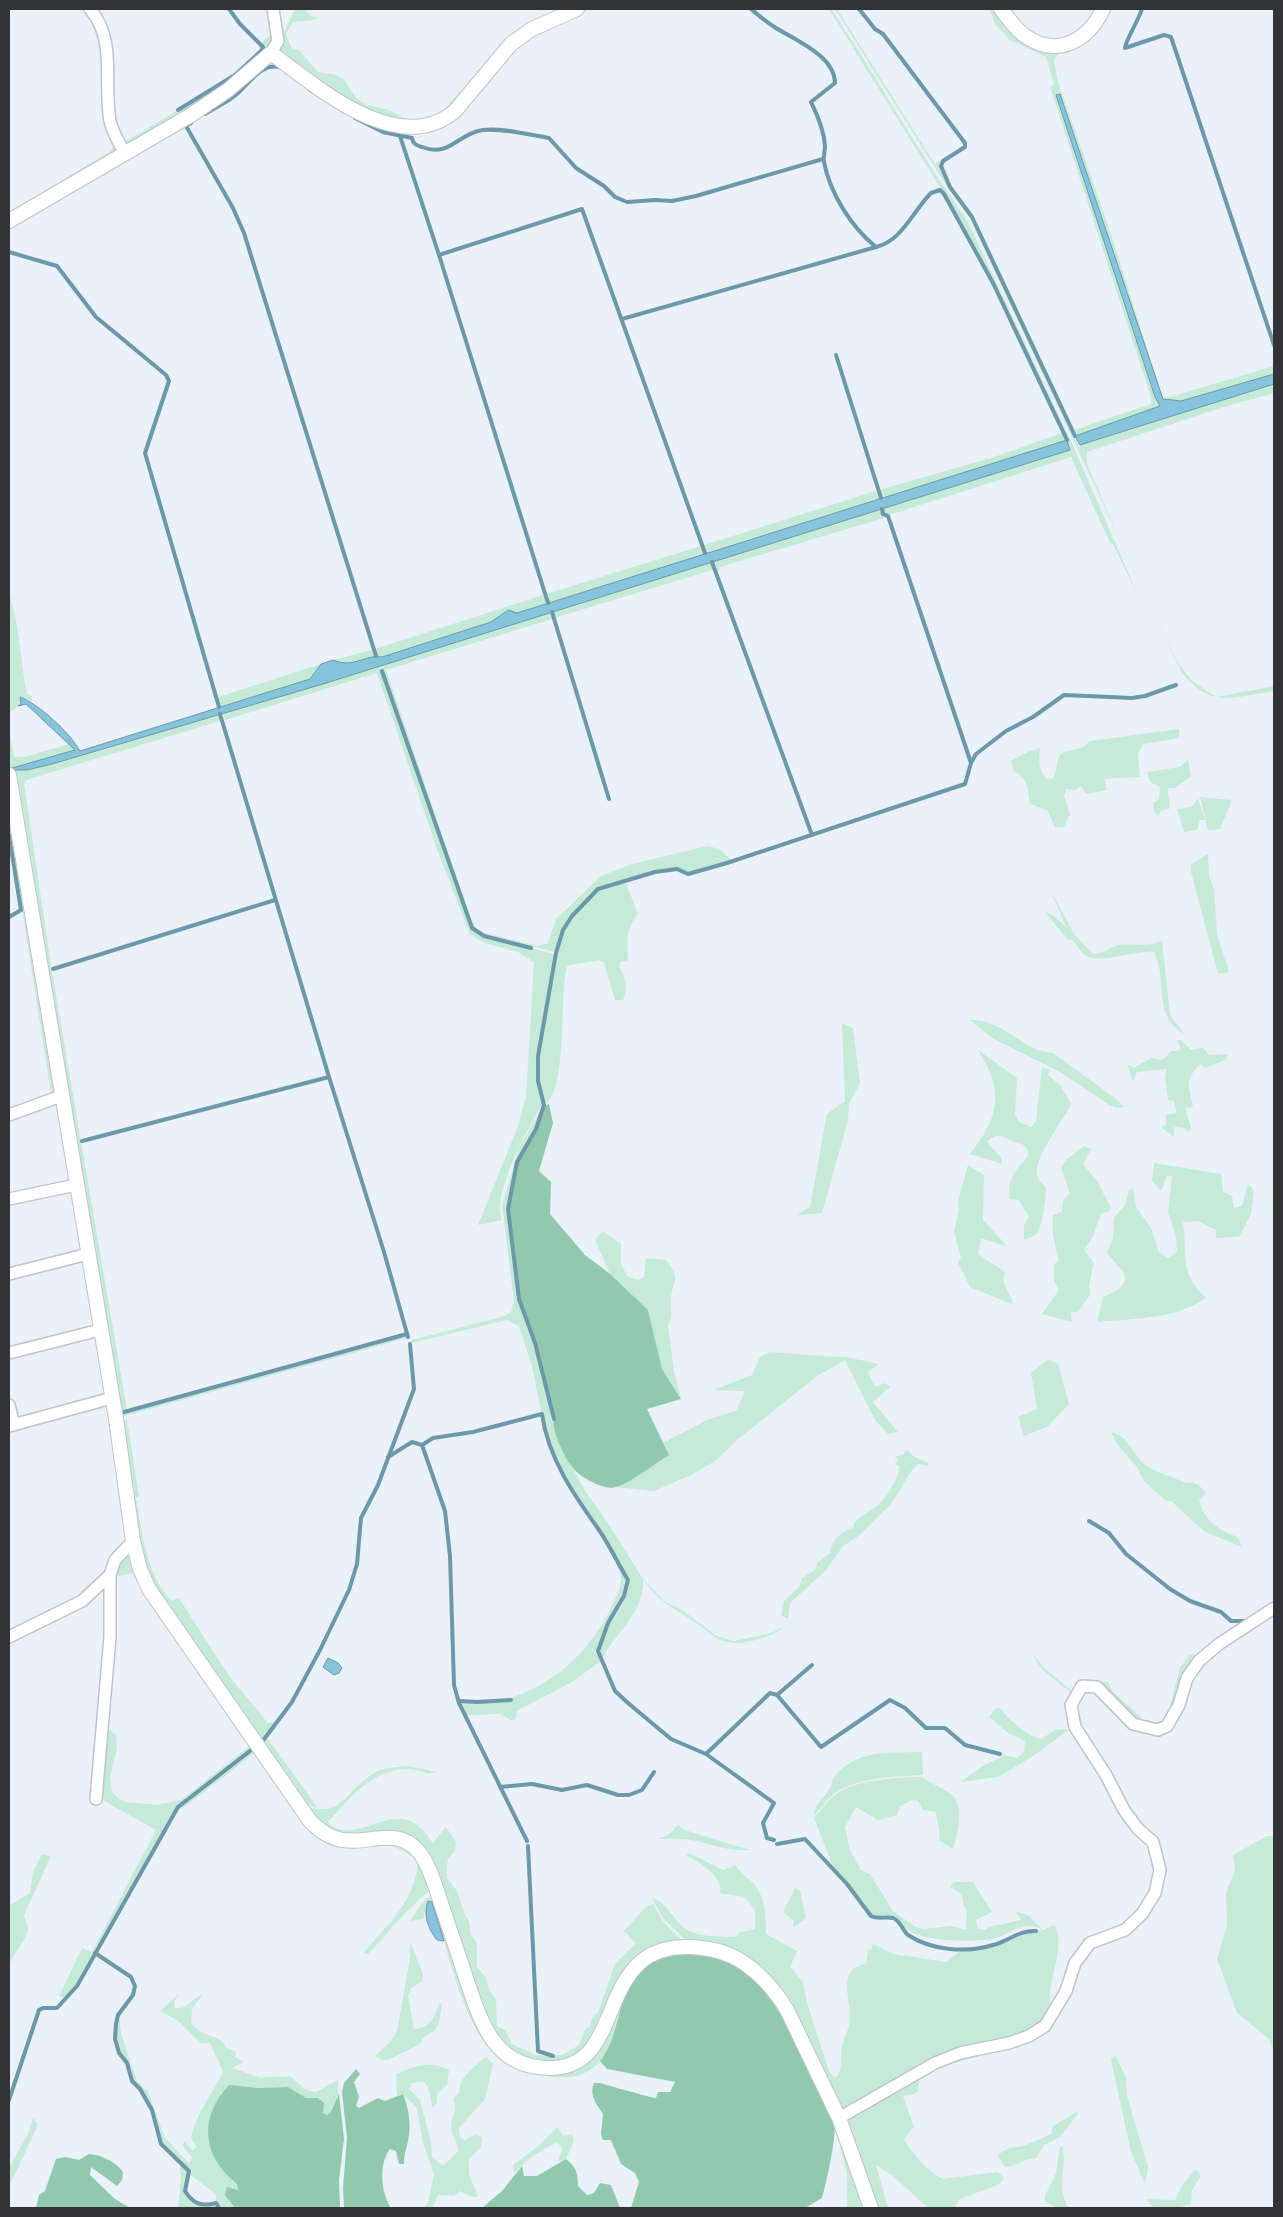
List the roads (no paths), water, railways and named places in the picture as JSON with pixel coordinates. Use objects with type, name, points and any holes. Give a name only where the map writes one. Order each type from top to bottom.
[{"type":"street","points":[[90,9],[101,24],[105,37],[107,104],[110,124],[124,153]]},
{"type":"street","points":[[9,221],[191,115],[228,90],[271,52],[278,40],[273,9]]},
{"type":"street","points":[[271,52],[315,87],[344,104],[384,122],[412,127],[425,127],[436,124],[455,111],[502,52],[516,40],[532,29],[577,9]]},
{"type":"street","points":[[1001,9],[1024,35],[1038,43],[1052,47],[1070,45],[1076,41],[1094,24],[1103,9]]},
{"type":"street","points":[[9,775],[112,1398],[133,1541],[140,1569],[149,1588],[310,1821],[321,1832],[338,1840],[394,1837],[411,1844],[420,1852],[435,1887],[482,2024],[505,2054],[517,2061],[542,2068],[568,2066],[576,2063],[592,2051],[622,1985],[639,1962],[653,1953],[674,1947],[688,1946],[713,1949],[727,1954],[750,1967],[780,1998],[839,2118],[871,2208]]},
{"type":"street","points":[[9,1115],[61,1096]]},
{"type":"street","points":[[9,1198],[76,1185]]},
{"type":"street","points":[[9,1274],[88,1254]]},
{"type":"street","points":[[9,1353],[100,1330]]},
{"type":"street","points":[[9,1405],[11,1426],[112,1398]]},
{"type":"street","points":[[96,1799],[110,1637],[110,1575],[115,1560],[133,1541]]},
{"type":"street","points":[[9,1638],[82,1601],[110,1575]]},
{"type":"street","points":[[839,2118],[935,2063],[960,2053],[1009,2043],[1045,2026],[1066,1991],[1075,1962],[1090,1943],[1126,1930],[1142,1914],[1155,1893],[1160,1870],[1153,1842],[1138,1829],[1124,1810],[1106,1775],[1075,1727],[1070,1705],[1073,1697],[1082,1686],[1098,1687],[1133,1724],[1158,1730],[1167,1726],[1179,1705],[1187,1678],[1199,1661],[1219,1644],[1274,1608]]},
{"type":"water","points":[[1060,94],[1163,399],[1181,401],[1274,374],[1274,384],[1080,445],[1075,436],[1160,406],[1155,397],[1056,95]]},
{"type":"water","points":[[1067,440],[1070,450],[323,684],[52,764],[27,770],[13,770],[12,768],[75,750],[26,704],[18,706],[21,704],[20,697],[36,706],[53,720],[69,736],[80,751],[310,679],[321,664],[333,660],[347,663],[370,657],[382,657],[491,622],[508,610],[517,613]]},
{"type":"water","points":[[328,1658],[338,1663],[342,1668],[339,1673],[334,1675],[323,1667]]},
{"type":"water","points":[[428,1901],[432,1902],[444,1941],[437,1940],[429,1927],[426,1917]]},
{"type":"waterway","points":[[178,110],[235,75],[261,51],[263,47],[240,24],[229,9]]},
{"type":"waterway","points":[[751,9],[770,24],[801,42],[820,56],[833,73],[835,83],[811,102],[823,135],[825,146],[824,162],[831,186],[843,209],[867,239],[876,247],[885,244],[900,232],[931,193],[940,190],[944,194],[993,283],[1067,440]]},
{"type":"waterway","points":[[859,9],[875,29],[883,34],[965,143],[965,147],[943,161],[941,166],[950,187],[972,217],[1075,436]]},
{"type":"waterway","points":[[1142,9],[1125,48],[1164,35],[1171,37],[1274,345]]},
{"type":"waterway","points":[[205,114],[235,95],[263,70],[269,67],[282,68]]},
{"type":"waterway","points":[[309,89],[345,112]]},
{"type":"waterway","points":[[355,118],[383,132],[412,138],[416,145],[432,150],[447,147],[467,135],[483,130],[506,131],[549,138],[576,168],[604,186],[615,197],[627,202],[672,201],[696,196],[823,159]]},
{"type":"waterway","points":[[191,123],[186,126],[233,208],[244,233],[376,656]]},
{"type":"waterway","points":[[400,136],[548,603]]},
{"type":"waterway","points":[[439,255],[582,209],[705,553]]},
{"type":"waterway","points":[[622,319],[876,247]]},
{"type":"waterway","points":[[9,252],[57,266],[96,317],[166,375],[169,381],[145,453],[219,707]]},
{"type":"waterway","points":[[836,355],[881,498]]},
{"type":"waterway","points":[[882,509],[883,514],[888,516],[971,763]]},
{"type":"waterway","points":[[712,562],[812,835]]},
{"type":"waterway","points":[[552,612],[609,799]]},
{"type":"waterway","points":[[382,671],[472,928],[484,936],[531,948]]},
{"type":"waterway","points":[[554,1419],[535,1343],[519,1299],[508,1209],[517,1162],[536,1129],[544,1105],[538,1081],[538,1056],[556,953],[563,930],[572,916],[598,889],[655,872],[677,869],[688,874],[727,863],[965,784],[971,763],[976,754],[1006,731],[1033,717],[1064,695],[1132,698],[1145,696],[1176,685]]},
{"type":"waterway","points":[[220,714],[329,1077],[384,1252],[408,1337]]},
{"type":"waterway","points":[[9,835],[21,910],[9,917]]},
{"type":"waterway","points":[[53,969],[275,900]]},
{"type":"waterway","points":[[82,1141],[329,1077]]},
{"type":"waterway","points":[[124,1412],[407,1334]]},
{"type":"waterway","points":[[262,1742],[292,1702],[349,1590],[357,1564],[361,1518],[378,1485],[414,1389],[410,1344]]},
{"type":"waterway","points":[[388,1457],[412,1442],[422,1445],[433,1438],[473,1432],[542,1414],[550,1446],[563,1475],[603,1536],[628,1580],[624,1596],[608,1623],[598,1651],[615,1691],[671,1739],[706,1754],[774,1803],[763,1823],[767,1838],[774,1840]]},
{"type":"waterway","points":[[422,1445],[445,1511],[450,1556],[454,1685],[459,1703],[527,1841]]},
{"type":"waterway","points":[[1089,1521],[1109,1533],[1126,1554],[1170,1589],[1190,1601],[1221,1612],[1231,1621],[1247,1621]]},
{"type":"waterway","points":[[777,1695],[812,1665]]},
{"type":"waterway","points":[[706,1754],[770,1693],[777,1695],[821,1747],[890,1700],[905,1708],[926,1728],[945,1728],[965,1745],[1000,1754]]},
{"type":"waterway","points":[[459,1701],[511,1700]]},
{"type":"waterway","points":[[9,2100],[39,2010],[43,2008],[57,2008],[77,1986],[178,1807],[255,1747]]},
{"type":"waterway","points":[[500,1787],[532,1784],[562,1790],[587,1785],[618,1795],[629,1795],[642,1790],[654,1772]]},
{"type":"waterway","points":[[777,1844],[805,1839],[847,1884],[871,1916],[893,1918],[898,1921],[908,1935],[928,1944],[961,1950],[983,1948],[1024,1932],[1036,1931]]},
{"type":"waterway","points":[[528,1846],[538,2051],[553,2056]]},
{"type":"waterway","points":[[95,1953],[131,1977],[135,1986],[133,1995],[118,2015],[115,2039],[119,2053],[127,2063],[132,2081],[140,2089],[152,2110],[161,2144],[189,2171],[185,2191],[191,2199],[206,2205],[216,2203],[219,2208]]}]
